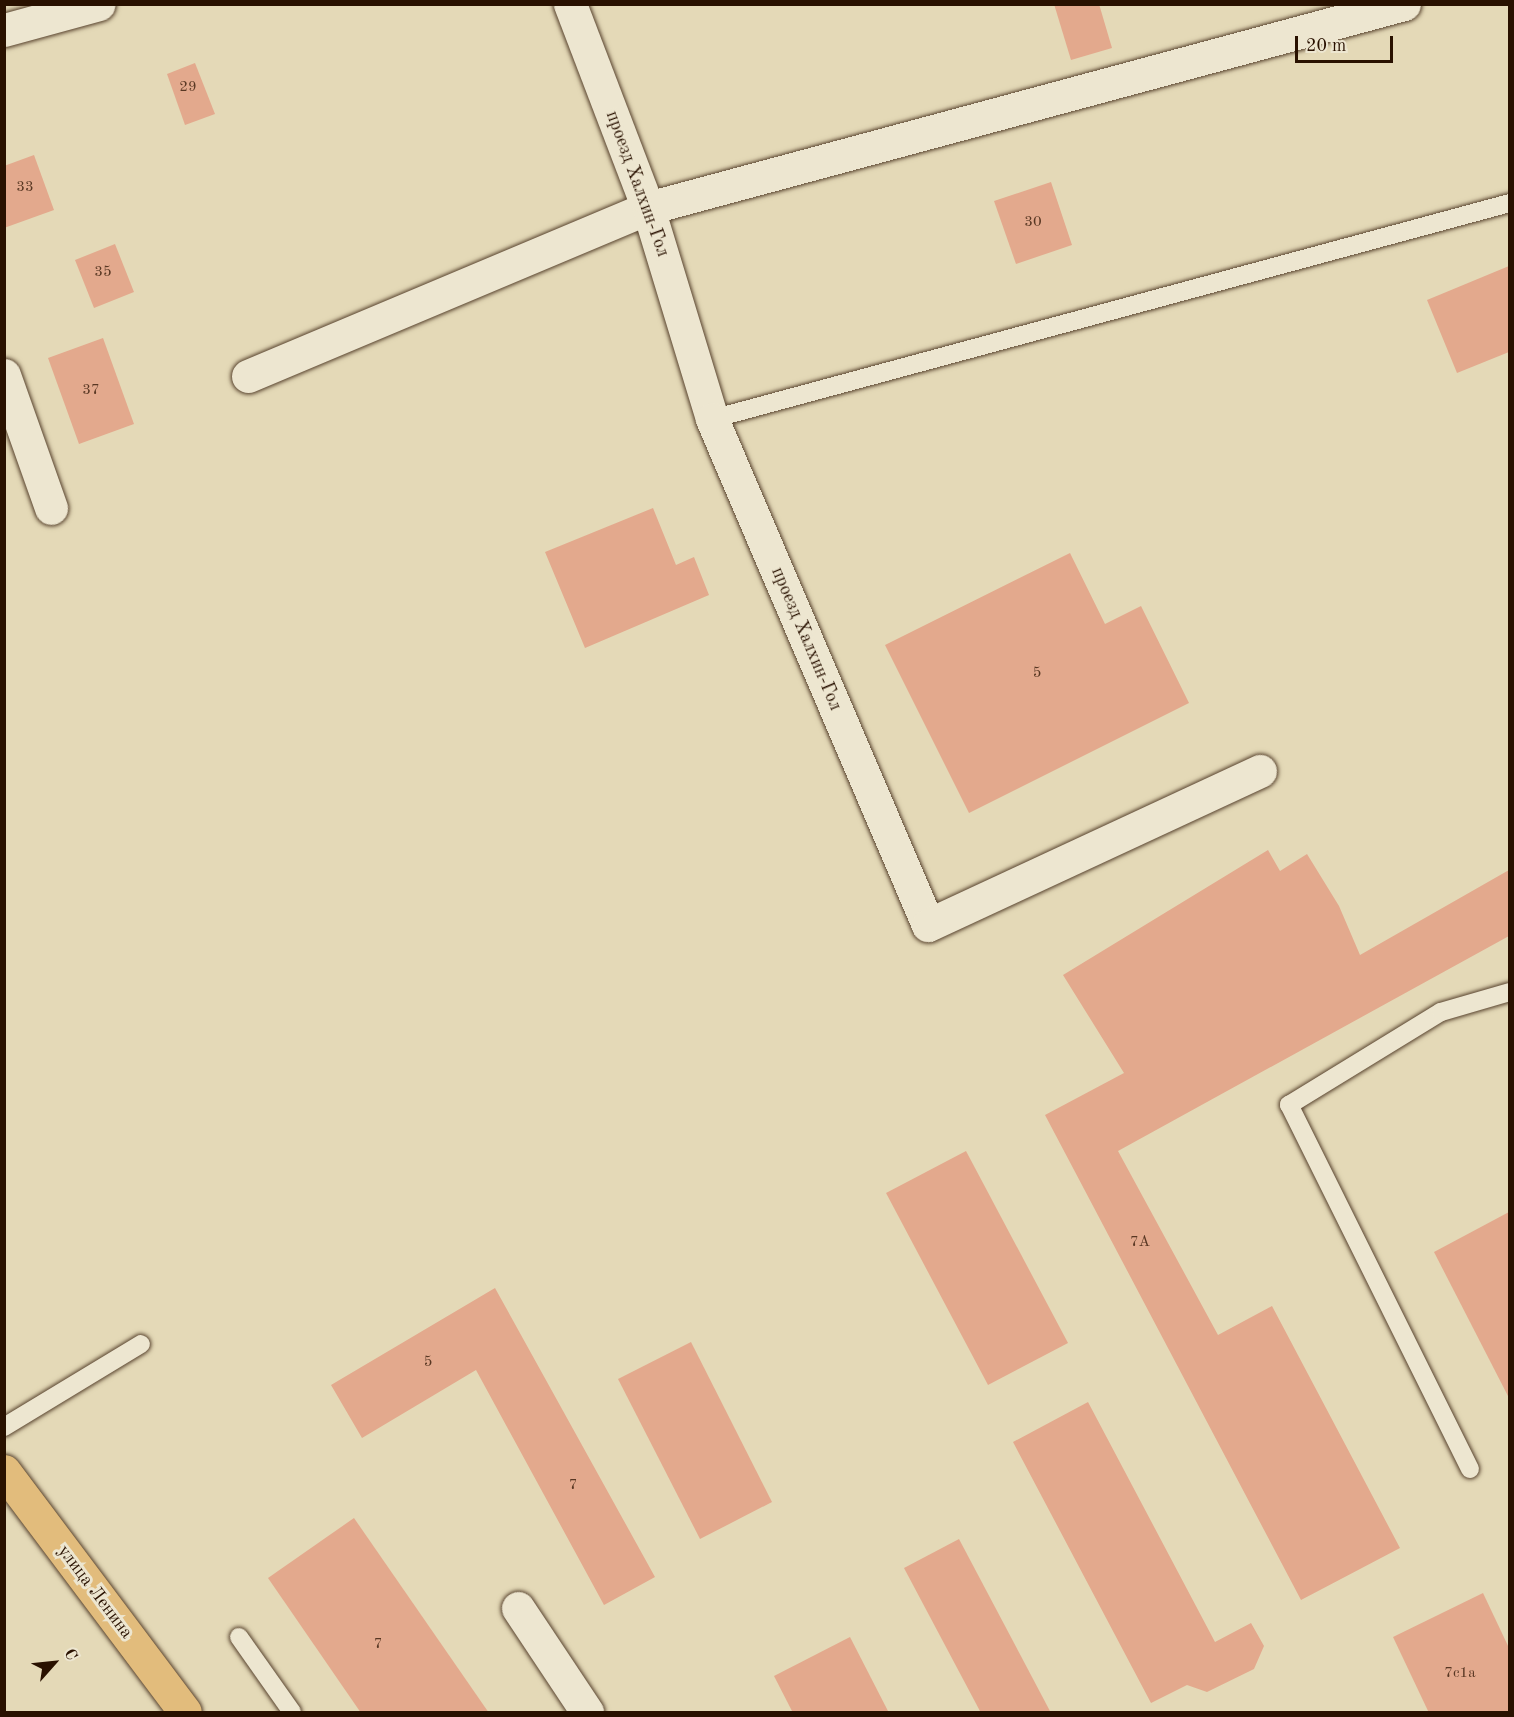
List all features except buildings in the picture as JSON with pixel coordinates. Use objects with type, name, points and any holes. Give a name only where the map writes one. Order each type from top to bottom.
[{"type":"main road","name":"улица Ленина","points":[[4,1471],[185,1713]]},
{"type":"street","points":[[4,30],[99,4]]},
{"type":"street","name":"проезд Халхин-Гол","points":[[570,4],[648,208],[712,419],[928,925],[1260,771]]},
{"type":"street","points":[[248,376],[648,208],[1404,4]]},
{"type":"street","points":[[4,375],[51,508]]},
{"type":"street","points":[[518,1608],[587,1713]]},
{"type":"lane","points":[[712,419],[1509,203]]},
{"type":"lane","points":[[1470,1469],[1289,1105],[1441,1012],[1509,992]]},
{"type":"lane","points":[[4,1426],[141,1344]]},
{"type":"lane","points":[[239,1637],[292,1713]]}]
